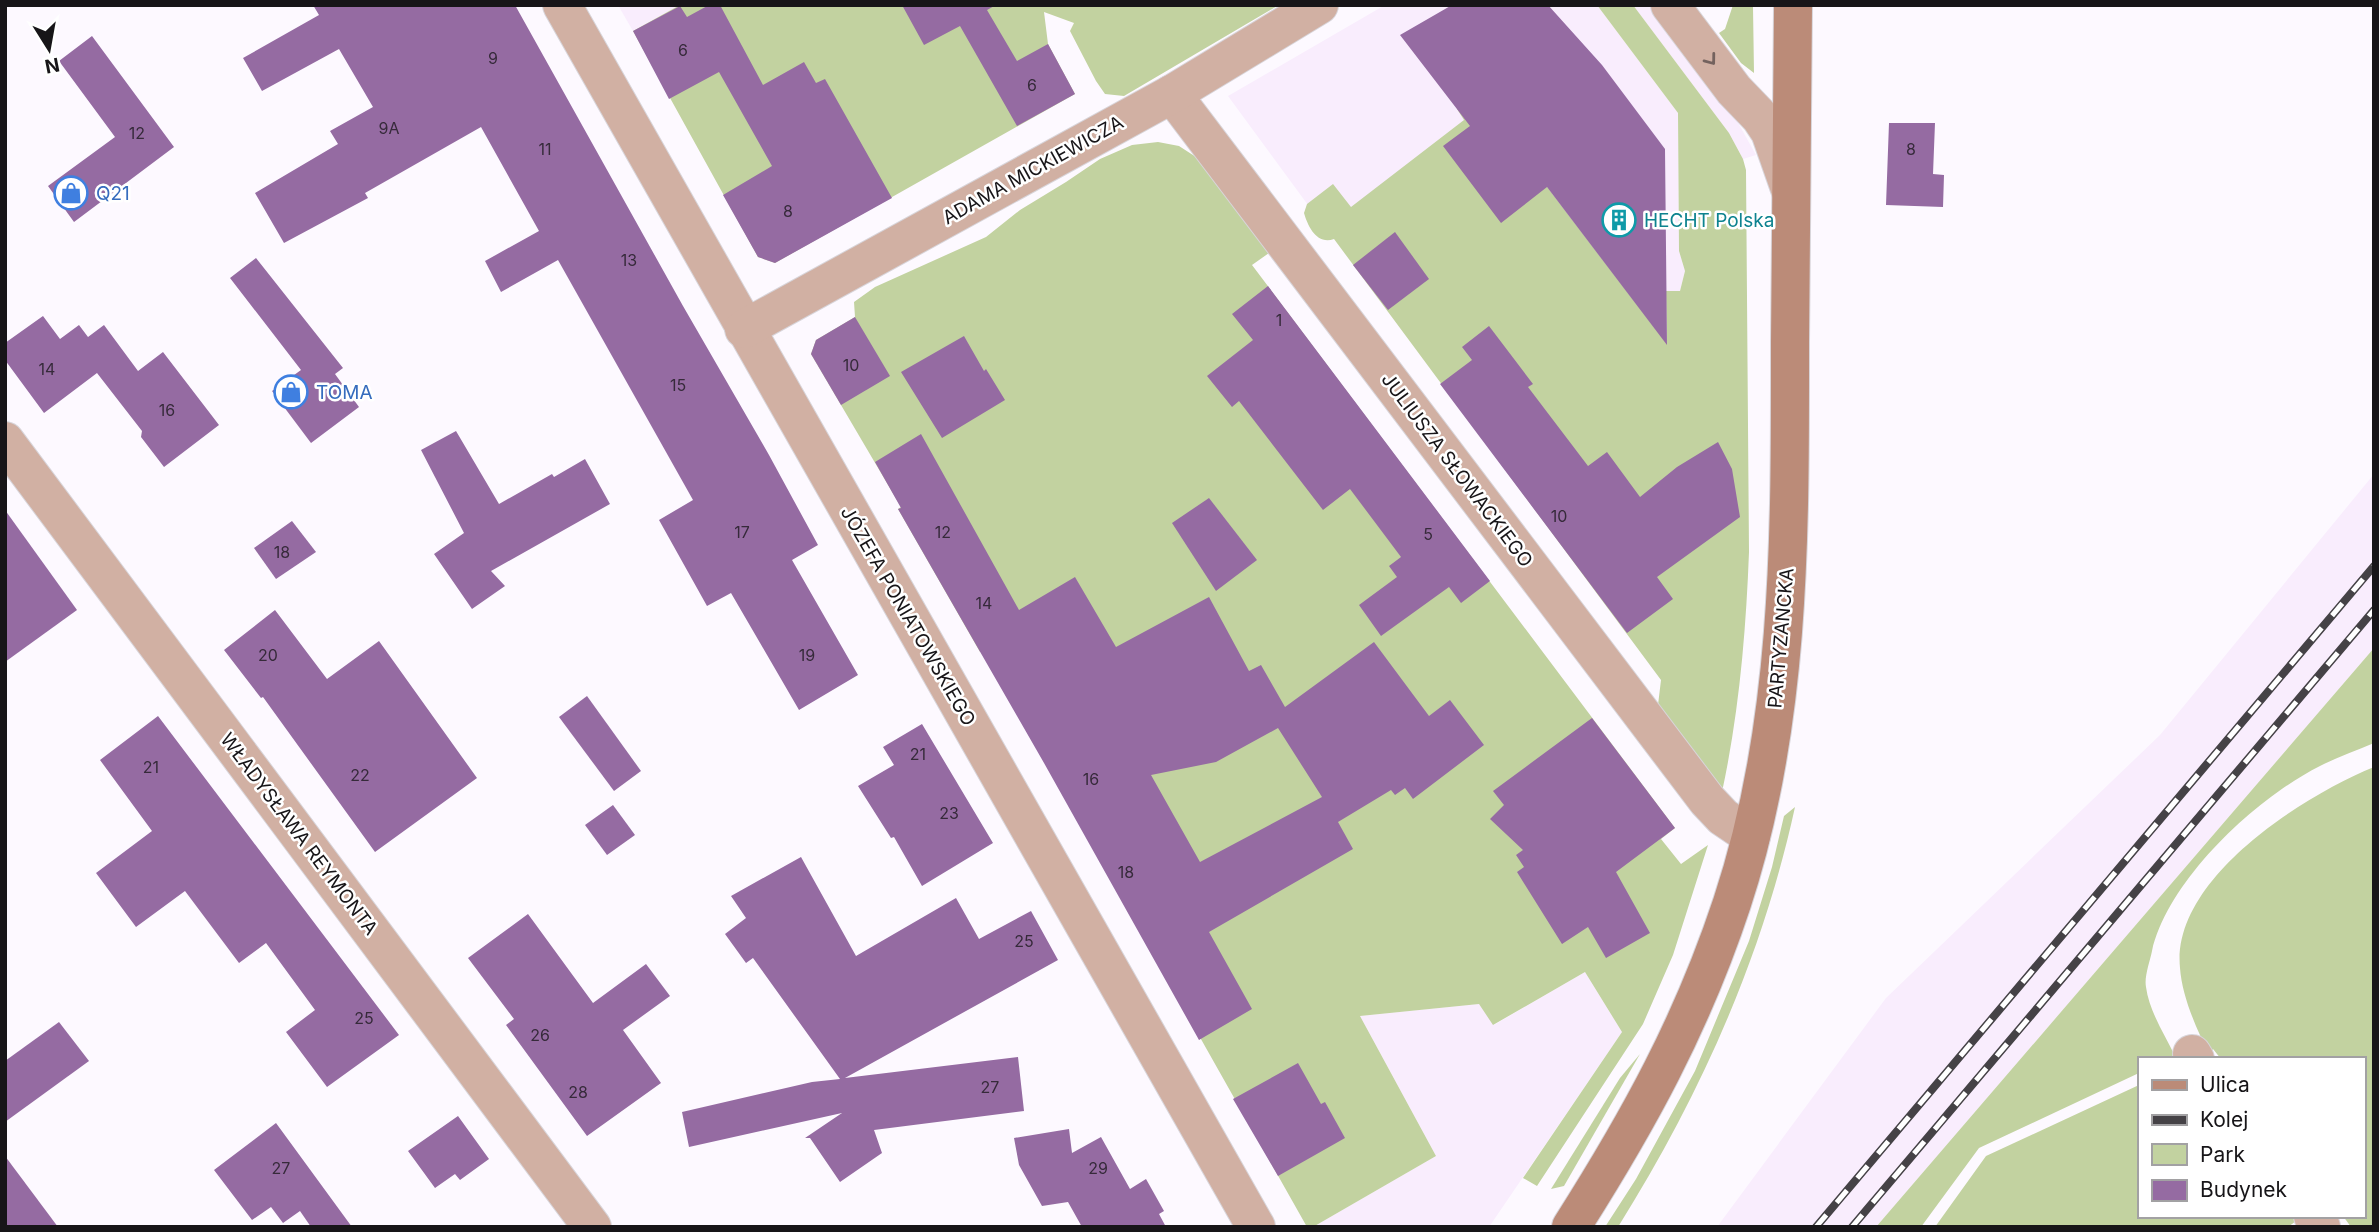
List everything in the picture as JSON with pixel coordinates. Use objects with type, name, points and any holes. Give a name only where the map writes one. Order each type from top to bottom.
[{"type":"main road","name":"PARTYZANCKA","points":[[1571,1227],[1637,1119],[1681,1035],[1707,974],[1729,912],[1751,836],[1768,759],[1784,625],[1790,533],[1793,5]]},
{"type":"street","name":"JÓZEFA PONIATOWSKIEGO","points":[[562,5],[1255,1227]]},
{"type":"street","name":"ADAMA MICKIEWICZA","points":[[744,329],[1172,93],[1319,5]]},
{"type":"street","points":[[1670,5],[1734,90],[1760,117],[1770,132],[1791,192]]},
{"type":"street","name":"JULIUSZA SŁOWACKIEGO","points":[[1172,93],[1707,800],[1723,817],[1751,836]]},
{"type":"street","name":"WŁADYSŁAWA REYMONTA","points":[[5,441],[592,1227]]},
{"type":"shaded area","points":[[618,5],[680,5],[680,6],[633,31]]},
{"type":"shaded area","points":[[1385,5],[1597,5],[1678,113],[1679,251],[1685,271],[1680,291],[1672,376],[1330,235],[1228,96]]},
{"type":"shaded area","points":[[1633,5],[1650,5],[1737,121],[1756,155],[1743,159],[1729,133]]},
{"type":"shaded area","points":[[2374,474],[2374,648],[1876,1227],[1717,1227],[1886,998],[2160,735]]},
{"type":"shaded area","points":[[1585,972],[1622,1032],[1489,1227],[1313,1227],[1436,1156],[1360,1016],[1479,1004],[1494,1025]]},
{"type":"green space","points":[[680,5],[1279,5],[1124,96],[1105,94],[1096,81],[1070,31],[1074,23],[1044,12],[1048,44],[1075,94],[775,263],[758,257],[633,31]]},
{"type":"green space","points":[[1597,5],[1633,5],[1729,133],[1746,170],[1749,552],[1741,672],[1722,792],[1658,705],[1661,680],[1334,239],[1323,239],[1314,234],[1304,213],[1307,204],[1333,184],[1351,207],[1464,120],[1457,109],[1477,95],[1667,344],[1666,291],[1680,291],[1685,271],[1679,251],[1678,113]]},
{"type":"green space","points":[[1733,5],[1753,7],[1754,73],[1741,63],[1719,33],[1725,29]]},
{"type":"green space","points":[[1158,142],[1179,146],[1196,157],[1269,253],[1252,265],[1675,828],[1661,839],[1681,864],[1708,845],[1673,955],[1643,1024],[1537,1186],[1523,1178],[1622,1032],[1585,972],[1493,1025],[1479,1004],[1360,1016],[1436,1156],[1313,1227],[1307,1227],[982,651],[980,652],[898,509],[901,507],[811,354],[816,340],[855,317],[854,302],[875,287],[986,237],[1020,210],[1100,159],[1132,145]]},
{"type":"green space","points":[[2374,648],[2374,743],[2326,763],[2295,780],[2243,820],[2195,870],[2161,924],[2152,951],[2146,987],[2154,1014],[2175,1056],[2138,1057],[2138,1073],[1979,1148],[1921,1227],[1876,1227]]},
{"type":"green space","points":[[2374,767],[2374,1227],[2351,1227],[2344,1218],[2365,1218],[2365,1057],[2219,1057],[2213,1049],[2209,1054],[2187,1001],[2180,968],[2183,935],[2197,903],[2219,873],[2247,845],[2279,820],[2345,780]]},
{"type":"green space","points":[[1795,807],[1765,918],[1725,1024],[1676,1127],[1648,1178],[1618,1227],[1605,1227],[1636,1179],[1695,1071],[1749,941],[1772,867],[1784,816]]},
{"type":"green space","points":[[1640,1054],[1564,1186],[1551,1189],[1620,1078]]},
{"type":"green space","points":[[2138,1085],[2138,1218],[2294,1218],[2296,1221],[2288,1227],[1935,1227],[1986,1156]]},
{"type":"building","points":[[313,5],[515,5],[818,545],[792,560],[858,675],[799,710],[731,593],[707,606],[659,520],[693,500],[558,260],[501,292],[485,261],[539,231],[481,127],[365,193],[368,198],[284,243],[255,193],[338,144],[330,131],[373,107],[339,49],[262,91],[243,58],[319,15]]},
{"type":"building","points":[[709,5],[720,5],[763,85],[804,62],[816,83],[825,79],[892,198],[775,263],[758,257],[723,195],[772,166],[719,72],[669,99],[633,31],[680,6],[687,17]]},
{"type":"building","points":[[902,5],[996,5],[987,10],[1017,61],[1048,44],[1075,94],[1017,126],[960,26],[924,45]]},
{"type":"building","name":"HECHT Polska","points":[[1452,5],[1548,5],[1602,65],[1665,149],[1667,345],[1547,187],[1501,223],[1443,146],[1470,126],[1400,35]]},
{"type":"building","points":[[92,36],[174,147],[74,222],[48,186],[115,137],[59,61]]},
{"type":"building","points":[[1889,123],[1935,123],[1933,174],[1944,175],[1943,207],[1886,205]]},
{"type":"building","points":[[1395,232],[1429,279],[1388,310],[1353,265]]},
{"type":"building","points":[[256,258],[343,368],[335,374],[359,407],[311,443],[272,391],[301,370],[230,278]]},
{"type":"building","points":[[1268,286],[1490,581],[1461,603],[1449,587],[1381,636],[1359,605],[1397,577],[1389,566],[1401,557],[1350,489],[1323,510],[1239,401],[1232,407],[1207,376],[1253,340],[1232,314]]},
{"type":"building","points":[[43,316],[60,339],[79,325],[88,337],[104,325],[138,371],[163,352],[219,425],[164,467],[141,437],[142,431],[97,373],[44,413],[5,360],[5,343]]},
{"type":"building","points":[[855,317],[890,376],[841,405],[811,354],[816,340]]},
{"type":"building","points":[[1489,326],[1533,384],[1528,387],[1588,466],[1607,452],[1640,497],[1677,467],[1718,442],[1732,469],[1740,517],[1657,577],[1673,599],[1627,633],[1440,384],[1472,360],[1462,347]]},
{"type":"building","points":[[964,336],[1005,400],[942,438],[901,372]]},
{"type":"building","points":[[456,431],[499,504],[585,459],[610,504],[491,571],[505,586],[472,609],[434,554],[464,533],[421,450]]},
{"type":"building","points":[[921,434],[1019,610],[1075,577],[1116,647],[1209,597],[1249,671],[1261,665],[1285,707],[1374,642],[1429,716],[1450,700],[1484,745],[1413,799],[1405,788],[1395,795],[1391,790],[1338,822],[1353,849],[1209,932],[1252,1009],[1199,1040],[898,509],[901,508],[875,462]],"holes":[[[1278,728],[1322,797],[1200,862],[1151,775],[1216,762]]]},
{"type":"building","points":[[1209,498],[1257,560],[1216,591],[1172,523]]},
{"type":"building","points":[[5,510],[77,610],[5,662]]},
{"type":"building","points":[[292,521],[316,552],[276,579],[254,548]]},
{"type":"building","points":[[275,610],[327,679],[379,641],[477,778],[375,852],[263,697],[261,698],[224,650]]},
{"type":"building","points":[[587,696],[641,771],[614,791],[559,717]]},
{"type":"building","points":[[158,716],[399,1035],[327,1087],[286,1032],[315,1010],[266,943],[239,963],[185,891],[136,927],[96,873],[152,831],[100,760]]},
{"type":"building","points":[[1592,718],[1675,828],[1616,872],[1650,933],[1606,958],[1588,927],[1562,944],[1517,872],[1524,867],[1516,855],[1523,850],[1490,819],[1504,805],[1493,791]]},
{"type":"building","points":[[922,724],[993,843],[922,886],[894,837],[891,838],[858,786],[894,765],[883,747]]},
{"type":"building","points":[[613,805],[635,835],[607,855],[585,825]]},
{"type":"building","points":[[801,857],[856,956],[956,898],[979,939],[1031,911],[1058,960],[845,1078],[1018,1057],[1024,1111],[874,1130],[882,1153],[840,1182],[810,1138],[805,1138],[842,1113],[689,1147],[682,1112],[812,1082],[840,1079],[753,958],[746,963],[725,934],[746,918],[731,896]]},
{"type":"building","points":[[528,914],[593,1003],[646,964],[670,996],[623,1030],[661,1083],[587,1136],[506,1025],[514,1019],[468,958]]},
{"type":"building","points":[[59,1022],[89,1061],[5,1122],[5,1061]]},
{"type":"building","points":[[1298,1063],[1321,1104],[1325,1102],[1345,1138],[1278,1176],[1233,1099]]},
{"type":"building","points":[[458,1116],[489,1159],[460,1180],[455,1174],[435,1188],[408,1151]]},
{"type":"building","points":[[276,1123],[352,1227],[311,1227],[300,1211],[283,1223],[271,1207],[252,1220],[214,1170]]},
{"type":"building","points":[[1069,1129],[1072,1153],[1101,1137],[1130,1189],[1146,1179],[1164,1211],[1159,1214],[1166,1227],[1082,1227],[1068,1202],[1042,1206],[1019,1165],[1014,1138]]},
{"type":"building","points":[[5,1156],[58,1227],[5,1227]]},
{"type":"railway","points":[[1816,1227],[2374,566]]},
{"type":"railway","points":[[1852,1227],[2374,610]]},
{"type":"place","name":"Q21","points":[[71,193]]},
{"type":"place","name":"HECHT Polska","points":[[1619,220]]},
{"type":"place","name":"TOMA","points":[[291,392]]}]
